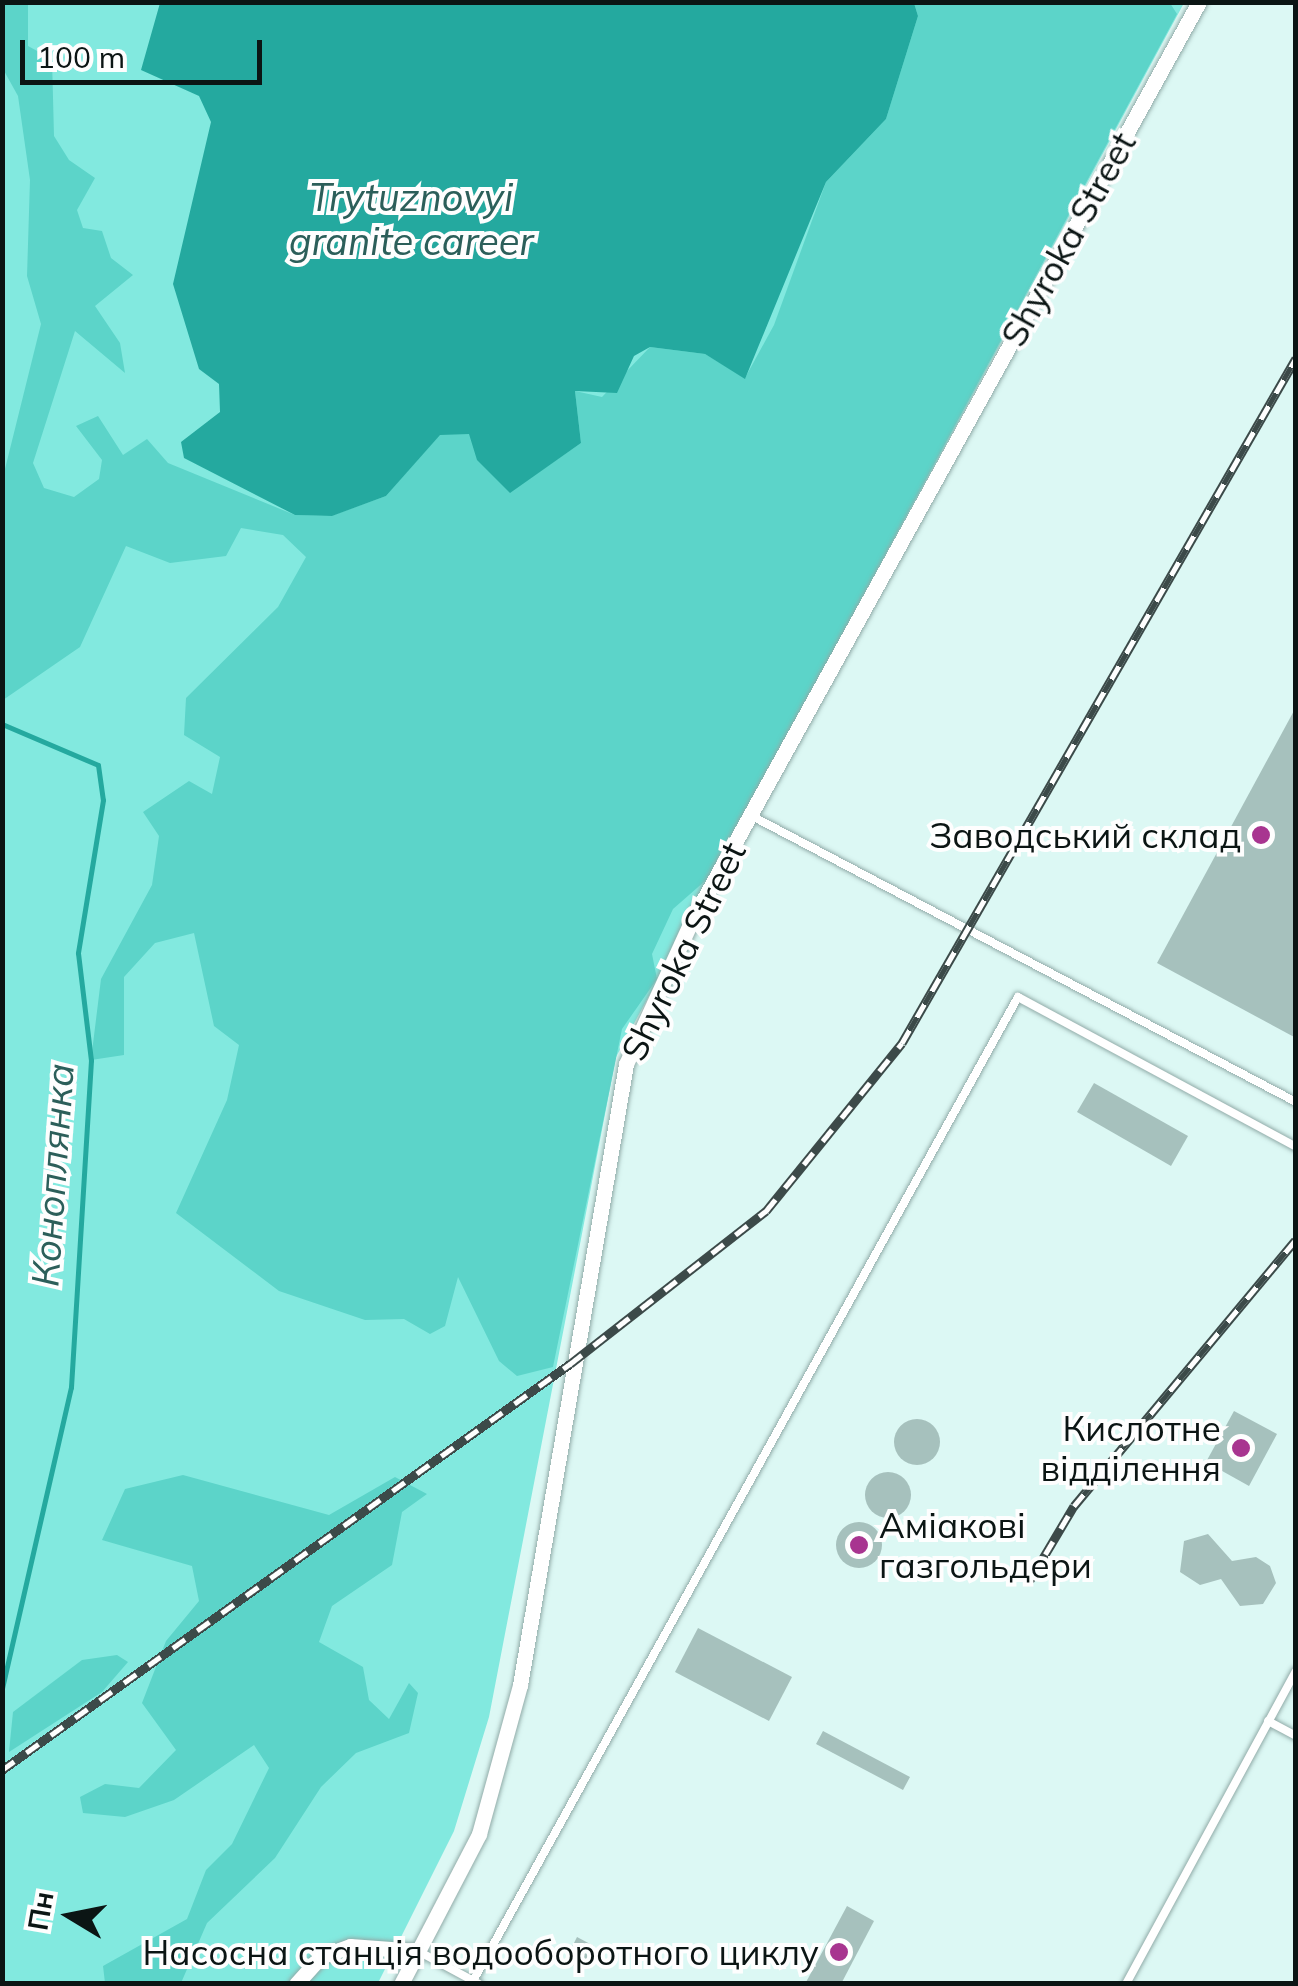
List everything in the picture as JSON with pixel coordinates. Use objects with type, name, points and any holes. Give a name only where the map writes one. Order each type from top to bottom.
[{"type":"street","name":"Shyroka Street","points":[[401,1984],[479,1834],[520,1685],[626,1064],[750,814],[1199,2]]},
{"type":"street","points":[[296,1984],[320,1957],[350,1946],[418,1951]]},
{"type":"lane","points":[[750,814],[1296,1102]]},
{"type":"lane","points":[[418,1951],[476,1982],[1018,997],[1296,1147]]},
{"type":"lane","points":[[1126,1984],[1296,1671]]},
{"type":"lane","points":[[1268,1722],[1296,1736]]},
{"type":"shaded area","points":[[3,3],[1184,3],[616,1057],[489,1717],[454,1831],[378,1983],[3,1984]]},
{"type":"shaded area","points":[[3,3],[28,3],[28,46],[52,59],[54,136],[69,160],[95,178],[77,210],[83,228],[102,231],[111,258],[133,275],[95,306],[120,343],[125,373],[75,331],[33,463],[44,488],[74,497],[99,479],[102,460],[76,426],[98,416],[123,455],[147,439],[168,463],[295,515],[331,516],[386,496],[440,434],[470,434],[510,492],[581,443],[575,391],[602,397],[650,347],[705,354],[745,378],[774,325],[826,182],[886,119],[918,16],[914,3],[1170,3],[1177,14],[713,874],[673,909],[652,954],[657,979],[622,1029],[553,1367],[517,1376],[499,1361],[458,1277],[445,1326],[430,1334],[404,1319],[365,1320],[279,1291],[176,1213],[227,1100],[239,1045],[214,1026],[194,933],[155,943],[124,977],[124,1055],[91,1060],[101,979],[152,885],[159,836],[143,812],[189,781],[212,794],[220,757],[184,735],[186,698],[278,607],[306,557],[283,535],[241,528],[226,556],[170,563],[126,546],[80,647],[3,700],[3,477],[41,324],[27,276],[30,180],[18,96],[3,69]]},
{"type":"shaded area","points":[[183,1475],[329,1515],[395,1477],[427,1494],[402,1512],[392,1565],[332,1606],[319,1642],[363,1667],[369,1700],[389,1719],[409,1683],[418,1693],[409,1733],[356,1753],[321,1787],[275,1858],[207,1923],[181,1983],[105,1983],[103,1966],[187,1919],[206,1870],[232,1844],[269,1768],[254,1745],[174,1800],[125,1817],[83,1813],[80,1797],[105,1784],[139,1788],[176,1750],[142,1703],[166,1641],[199,1601],[192,1566],[102,1540],[125,1489]]},
{"type":"shaded area","points":[[117,1655],[128,1662],[102,1692],[9,1752],[13,1712],[82,1660]]},
{"type":"water","name":"Trytuznovyi granite career","points":[[160,3],[914,3],[918,16],[886,119],[826,182],[745,379],[705,354],[650,347],[634,356],[617,393],[575,391],[581,443],[510,493],[477,460],[469,434],[440,435],[386,496],[332,516],[295,515],[184,458],[181,442],[220,412],[219,384],[199,369],[173,284],[211,122],[199,96],[141,70]]},
{"type":"building","name":"Заводський склад","points":[[1296,707],[1296,1038],[1157,963]]},
{"type":"building","points":[[1094,1083],[1188,1136],[1171,1166],[1077,1112]]},
{"type":"building","name":"Кислотне відділення","points":[[1234,1411],[1277,1434],[1249,1486],[1206,1462]]},
{"type":"building","name":"Аміакові газгольдери","points":[[917,1419],[933,1426],[940,1442],[933,1458],[917,1465],[901,1458],[894,1442],[901,1426]]},
{"type":"building","name":"Аміакові газгольдери","points":[[888,1472],[904,1479],[911,1495],[904,1511],[888,1518],[872,1511],[865,1495],[872,1479]]},
{"type":"building","name":"Аміакові газгольдери","points":[[859,1522],[875,1529],[882,1545],[875,1561],[859,1568],[843,1561],[836,1545],[843,1529]]},
{"type":"building","points":[[1208,1534],[1232,1561],[1256,1557],[1270,1566],[1276,1583],[1263,1604],[1240,1606],[1221,1579],[1200,1585],[1180,1572],[1184,1541]]},
{"type":"building","points":[[698,1628],[792,1677],[769,1721],[675,1672]]},
{"type":"building","points":[[823,1731],[910,1777],[903,1790],[816,1744]]},
{"type":"building","name":"Насосна станція водооборотного циклу","points":[[847,1906],[874,1921],[841,1984],[805,1984]]},
{"type":"building","points":[[577,1937],[594,1946],[582,1970],[565,1961]]},
{"type":"waterway","name":"Коноплянка","points":[[2,724],[98,765],[103,800],[78,953],[91,1060],[71,1387],[2,1689]]},
{"type":"railway","points":[[2,1770],[570,1364],[766,1211],[902,1043],[1296,358]]},
{"type":"railway","points":[[1030,1580],[1074,1506],[1296,1240]]},
{"type":"place","name":"Заводський склад","points":[[1261,835]]},
{"type":"place","name":"Кислотне відділення","points":[[1241,1448]]},
{"type":"place","name":"Аміакові газгольдери","points":[[859,1545]]},
{"type":"place","name":"Насосна станція водооборотного циклу","points":[[839,1952]]}]
